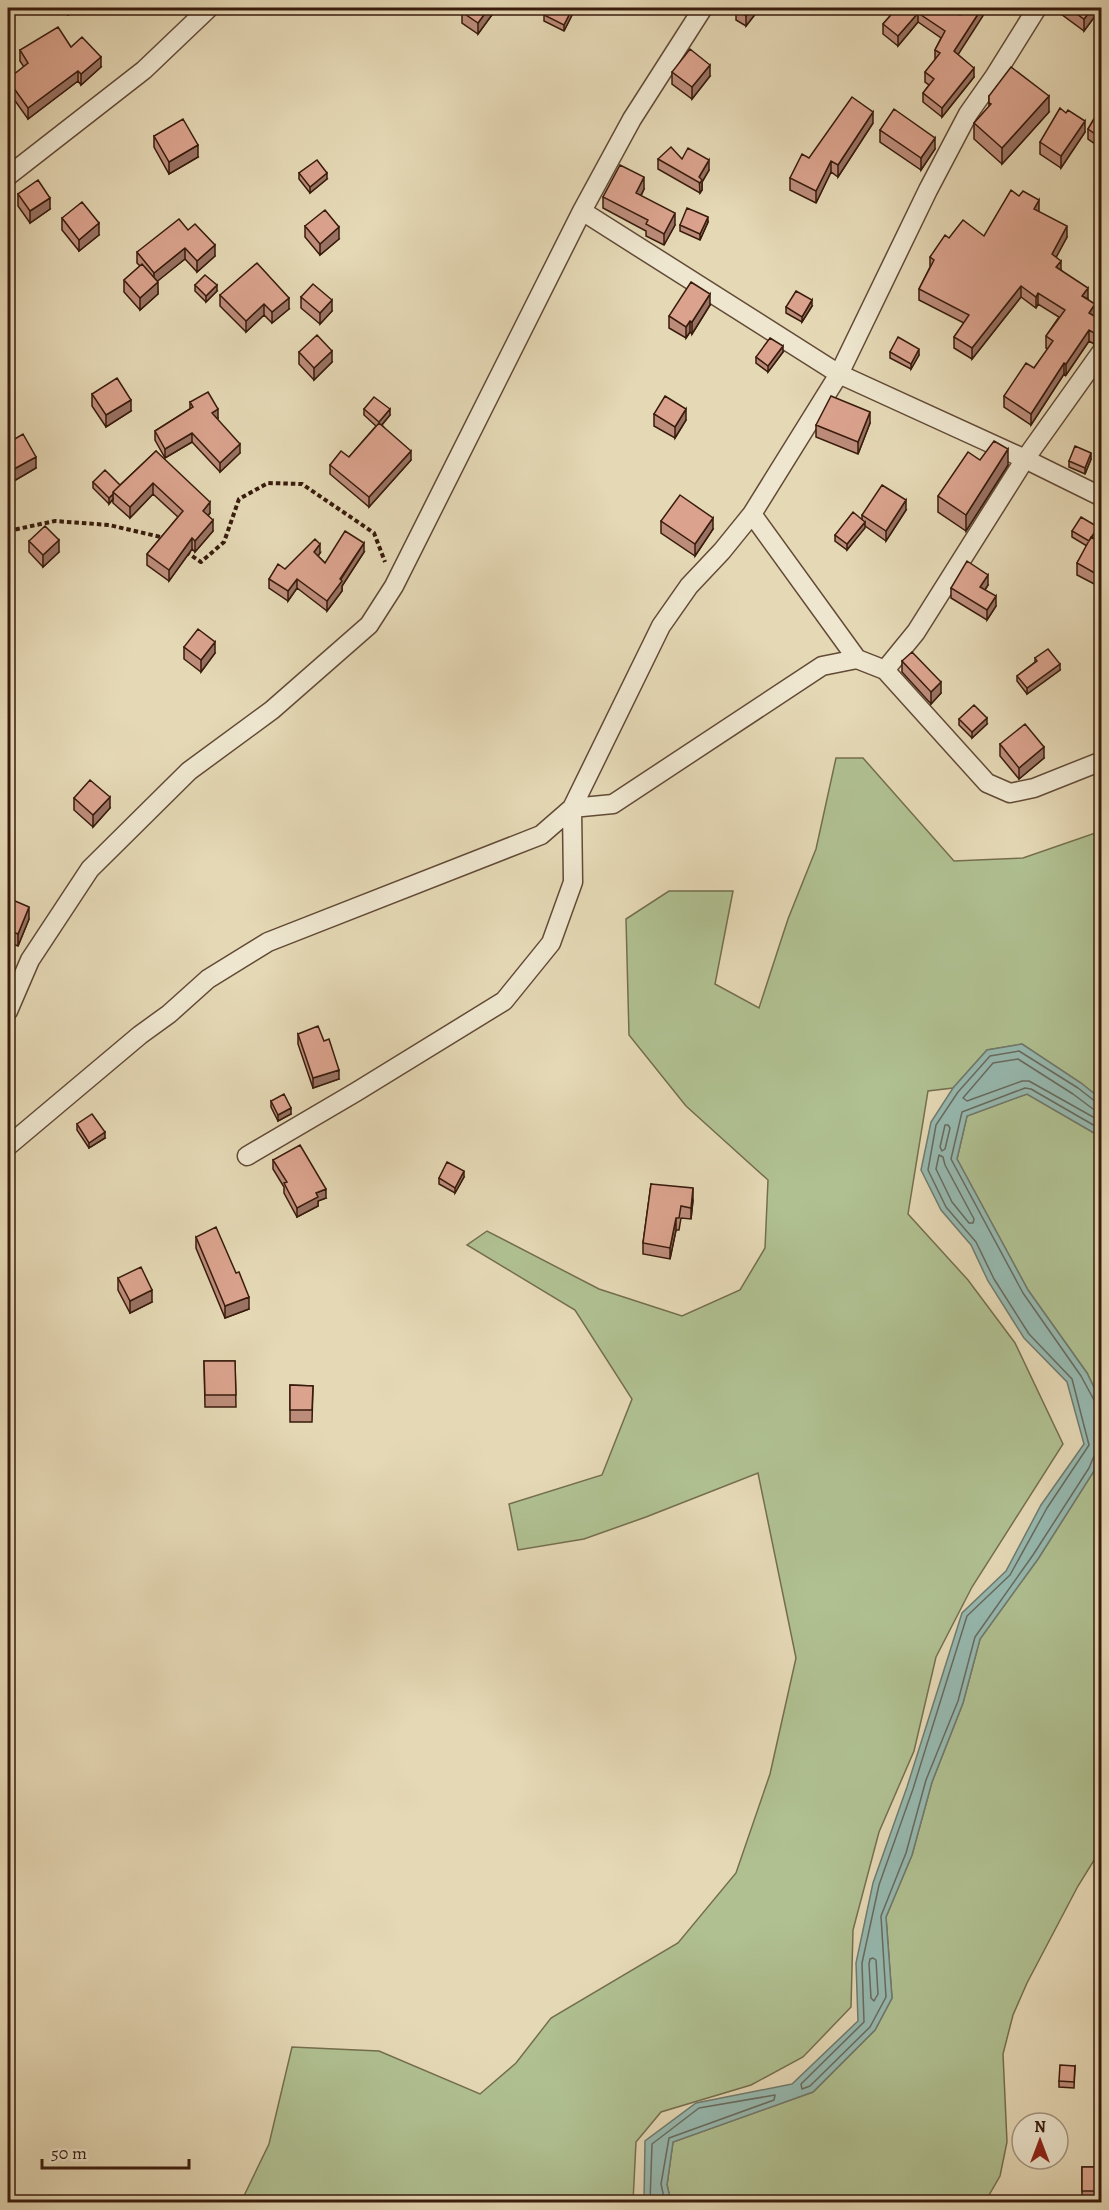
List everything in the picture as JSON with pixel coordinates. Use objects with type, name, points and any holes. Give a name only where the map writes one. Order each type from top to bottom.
[{"type":"street","points":[[8,176],[144,70],[209,8]]},
{"type":"street","points":[[8,1011],[30,960],[90,869],[189,771],[272,710],[369,625],[394,586],[582,211],[632,118],[703,8]]},
{"type":"street","points":[[8,1146],[140,1035],[169,1014],[208,979],[268,942],[542,835],[572,808],[661,626],[688,586],[722,551],[752,514],[839,374],[928,190],[968,114],[1037,8]]},
{"type":"street","points":[[582,211],[839,374],[1025,459],[1101,497]]},
{"type":"street","points":[[885,670],[916,632],[1025,459],[1101,351]]},
{"type":"street","points":[[752,514],[857,659],[885,670],[987,783],[1010,793],[1034,788],[1101,761]]},
{"type":"street","points":[[572,808],[613,804],[822,666],[857,659]]},
{"type":"street","points":[[247,1156],[504,1001],[551,943],[573,882],[572,808]]},
{"type":"path","points":[[181,549],[201,562],[224,542],[239,499],[268,483],[302,484],[374,532],[394,586]]},
{"type":"path","points":[[8,531],[55,521],[109,525],[161,536],[171,542]]},
{"type":"green space","points":[[836,758],[863,758],[954,861],[1023,858],[1101,831],[1101,1099],[1022,1044],[987,1050],[953,1088],[928,1091],[908,1214],[968,1280],[1015,1343],[1063,1444],[972,1587],[936,1657],[914,1751],[879,1832],[853,1930],[851,2007],[803,2057],[751,2085],[661,2112],[636,2142],[633,2202],[241,2202],[269,2144],[292,2047],[379,2051],[480,2094],[516,2063],[551,2018],[678,1943],[736,1873],[770,1774],[796,1658],[758,1473],[584,1539],[518,1550],[509,1504],[602,1475],[632,1399],[575,1310],[467,1245],[487,1231],[599,1289],[682,1316],[740,1290],[765,1248],[768,1180],[686,1106],[629,1035],[626,919],[669,891],[733,891],[715,984],[759,1008],[788,919],[816,849]]},
{"type":"green space","points":[[1027,1094],[1101,1137],[1101,1402],[1087,1373],[1028,1290],[957,1159],[967,1116]]},
{"type":"green space","points":[[1101,1453],[1101,1849],[1078,1886],[1027,1983],[1013,2015],[1003,2054],[1007,2142],[1000,2176],[985,2202],[671,2202],[667,2185],[673,2142],[813,2092],[875,2030],[892,1998],[886,1917],[912,1855],[932,1782],[963,1703],[980,1639],[1038,1559],[1094,1471]]},
{"type":"water","points":[[1022,1044],[1101,1099],[1101,1137],[1027,1094],[967,1116],[957,1159],[1028,1290],[1087,1373],[1101,1402],[1101,1453],[1094,1471],[1038,1559],[980,1639],[963,1703],[932,1782],[912,1855],[886,1917],[892,1998],[875,2030],[813,2092],[673,2142],[667,2185],[671,2202],[644,2202],[645,2141],[696,2103],[792,2084],[858,2021],[856,1963],[873,1883],[907,1787],[962,1613],[1006,1571],[1041,1505],[1084,1444],[1067,1382],[1024,1338],[988,1281],[971,1245],[941,1210],[921,1170],[931,1122],[953,1088],[987,1050]]},
{"type":"building","points":[[465,8],[489,8],[478,23],[462,12]]},
{"type":"building","points":[[548,8],[572,9],[564,25],[544,15]]},
{"type":"building","points":[[737,8],[752,8],[746,16]]},
{"type":"building","points":[[897,8],[950,8],[960,15],[966,8],[982,8],[954,51],[974,68],[942,108],[923,93],[934,79],[925,72],[940,53],[935,50],[945,31],[918,13],[898,36],[883,24]]},
{"type":"building","points":[[1068,8],[1093,8],[1084,19]]},
{"type":"building","points":[[58,27],[71,47],[82,37],[101,57],[81,74],[78,71],[28,108],[8,79],[28,63],[20,50]]},
{"type":"building","points":[[690,49],[710,65],[692,87],[672,72]]},
{"type":"building","points":[[1011,67],[1049,96],[1002,148],[974,123],[991,104],[989,96]]},
{"type":"building","points":[[852,97],[873,112],[838,165],[831,161],[816,191],[790,178],[802,154],[809,158]]},
{"type":"building","points":[[1101,107],[1101,138],[1088,129]]},
{"type":"building","points":[[1060,108],[1066,113],[1068,110],[1085,121],[1061,156],[1040,142]]},
{"type":"building","points":[[894,109],[935,138],[921,158],[880,130]]},
{"type":"building","points":[[183,119],[198,145],[169,162],[154,136]]},
{"type":"building","points":[[671,147],[682,159],[688,148],[709,160],[699,177],[702,180],[700,183],[658,159]]},
{"type":"building","points":[[317,160],[327,173],[310,187],[299,173]]},
{"type":"building","points":[[620,165],[644,177],[636,193],[675,213],[664,234],[646,224],[648,220],[603,197]]},
{"type":"building","points":[[38,180],[50,198],[30,211],[18,194]]},
{"type":"building","points":[[1011,190],[1019,196],[1023,191],[1039,200],[1034,209],[1067,226],[1052,254],[1061,261],[1056,267],[1088,288],[1082,296],[1095,304],[1089,313],[1101,320],[1101,329],[1094,333],[1089,330],[1066,364],[1064,363],[1031,414],[1004,396],[1026,363],[1034,368],[1053,341],[1046,336],[1065,310],[1038,293],[1036,297],[1021,286],[972,348],[954,337],[969,315],[919,289],[934,260],[930,257],[945,235],[949,238],[963,220],[984,236]]},
{"type":"building","points":[[82,202],[99,223],[79,240],[62,218]]},
{"type":"building","points":[[687,208],[708,217],[700,234],[680,225]]},
{"type":"building","points":[[325,210],[339,227],[320,244],[305,226]]},
{"type":"building","points":[[179,219],[188,230],[195,224],[215,245],[197,261],[185,248],[154,273],[137,252]]},
{"type":"building","points":[[257,263],[289,298],[272,312],[264,304],[246,321],[220,295]]},
{"type":"building","points":[[142,264],[158,282],[140,298],[124,280]]},
{"type":"building","points":[[205,275],[217,285],[206,296],[195,285]]},
{"type":"building","points":[[691,282],[710,294],[692,322],[690,321],[686,327],[669,316]]},
{"type":"building","points":[[313,284],[332,300],[320,313],[301,297]]},
{"type":"building","points":[[796,291],[812,300],[802,317],[786,307]]},
{"type":"building","points":[[317,335],[332,351],[314,368],[299,352]]},
{"type":"building","points":[[898,337],[919,349],[911,364],[890,352]]},
{"type":"building","points":[[770,338],[783,346],[768,366],[756,357]]},
{"type":"building","points":[[117,378],[131,400],[106,415],[92,394]]},
{"type":"building","points":[[208,392],[218,409],[212,413],[240,444],[220,463],[192,433],[165,449],[155,431],[193,407],[190,402]]},
{"type":"building","points":[[665,396],[686,409],[675,427],[654,414]]},
{"type":"building","points":[[831,396],[870,412],[858,442],[816,425]]},
{"type":"building","points":[[374,397],[390,409],[379,422],[364,409]]},
{"type":"building","points":[[379,423],[411,451],[369,497],[330,465],[341,451],[349,457]]},
{"type":"building","points":[[23,434],[36,457],[14,469],[8,458],[8,443]]},
{"type":"building","points":[[994,441],[1008,449],[966,515],[938,496],[968,452],[980,460]]},
{"type":"building","points":[[1075,446],[1091,453],[1085,468],[1069,461]]},
{"type":"building","points":[[156,451],[210,502],[203,511],[213,520],[195,541],[192,538],[169,570],[147,554],[183,511],[153,483],[130,507],[113,492]]},
{"type":"building","points":[[105,470],[120,485],[109,498],[93,482]]},
{"type":"building","points":[[882,485],[906,500],[886,531],[862,515]]},
{"type":"building","points":[[680,495],[713,518],[695,544],[661,521]]},
{"type":"building","points":[[853,512],[865,522],[847,544],[835,535]]},
{"type":"building","points":[[1081,517],[1098,527],[1089,541],[1072,531]]},
{"type":"building","points":[[45,526],[59,540],[43,555],[29,541]]},
{"type":"building","points":[[345,531],[364,543],[340,579],[342,581],[327,601],[297,579],[288,591],[269,579],[278,564],[285,569],[315,539],[320,544],[314,552],[325,563]]},
{"type":"building","points":[[1091,537],[1101,543],[1100,576],[1077,563]]},
{"type":"building","points":[[967,561],[988,575],[980,587],[996,596],[987,610],[951,588]]},
{"type":"building","points":[[198,629],[215,642],[201,660],[184,647]]},
{"type":"building","points":[[1048,649],[1060,664],[1027,688],[1017,676],[1037,661],[1035,658]]},
{"type":"building","points":[[912,652],[941,682],[931,692],[902,661]]},
{"type":"building","points":[[974,705],[987,718],[972,732],[959,719]]},
{"type":"building","points":[[1025,724],[1044,747],[1019,768],[1000,744]]},
{"type":"building","points":[[90,780],[110,797],[93,815],[74,798]]},
{"type":"building","points":[[8,898],[29,907],[18,934],[8,930]]},
{"type":"building","points":[[318,1026],[324,1041],[329,1039],[339,1070],[313,1078],[298,1034]]},
{"type":"building","points":[[284,1094],[291,1108],[278,1115],[271,1101]]},
{"type":"building","points":[[92,1114],[105,1132],[89,1143],[77,1124]]},
{"type":"building","points":[[300,1145],[326,1189],[316,1193],[318,1197],[297,1208],[284,1183],[287,1182],[273,1160]]},
{"type":"building","points":[[447,1162],[464,1171],[455,1188],[439,1178]]},
{"type":"building","points":[[651,1184],[693,1188],[691,1208],[681,1206],[670,1248],[643,1243]]},
{"type":"building","points":[[216,1227],[249,1297],[225,1306],[196,1237]]},
{"type":"building","points":[[141,1267],[152,1290],[130,1301],[118,1278]]},
{"type":"building","points":[[204,1361],[235,1361],[236,1395],[205,1395]]},
{"type":"building","points":[[290,1385],[313,1386],[312,1410],[290,1410]]},
{"type":"building","points":[[1060,2065],[1075,2066],[1074,2082],[1059,2081]]},
{"type":"building","points":[[1082,2167],[1101,2167],[1101,2191],[1082,2191]]}]
